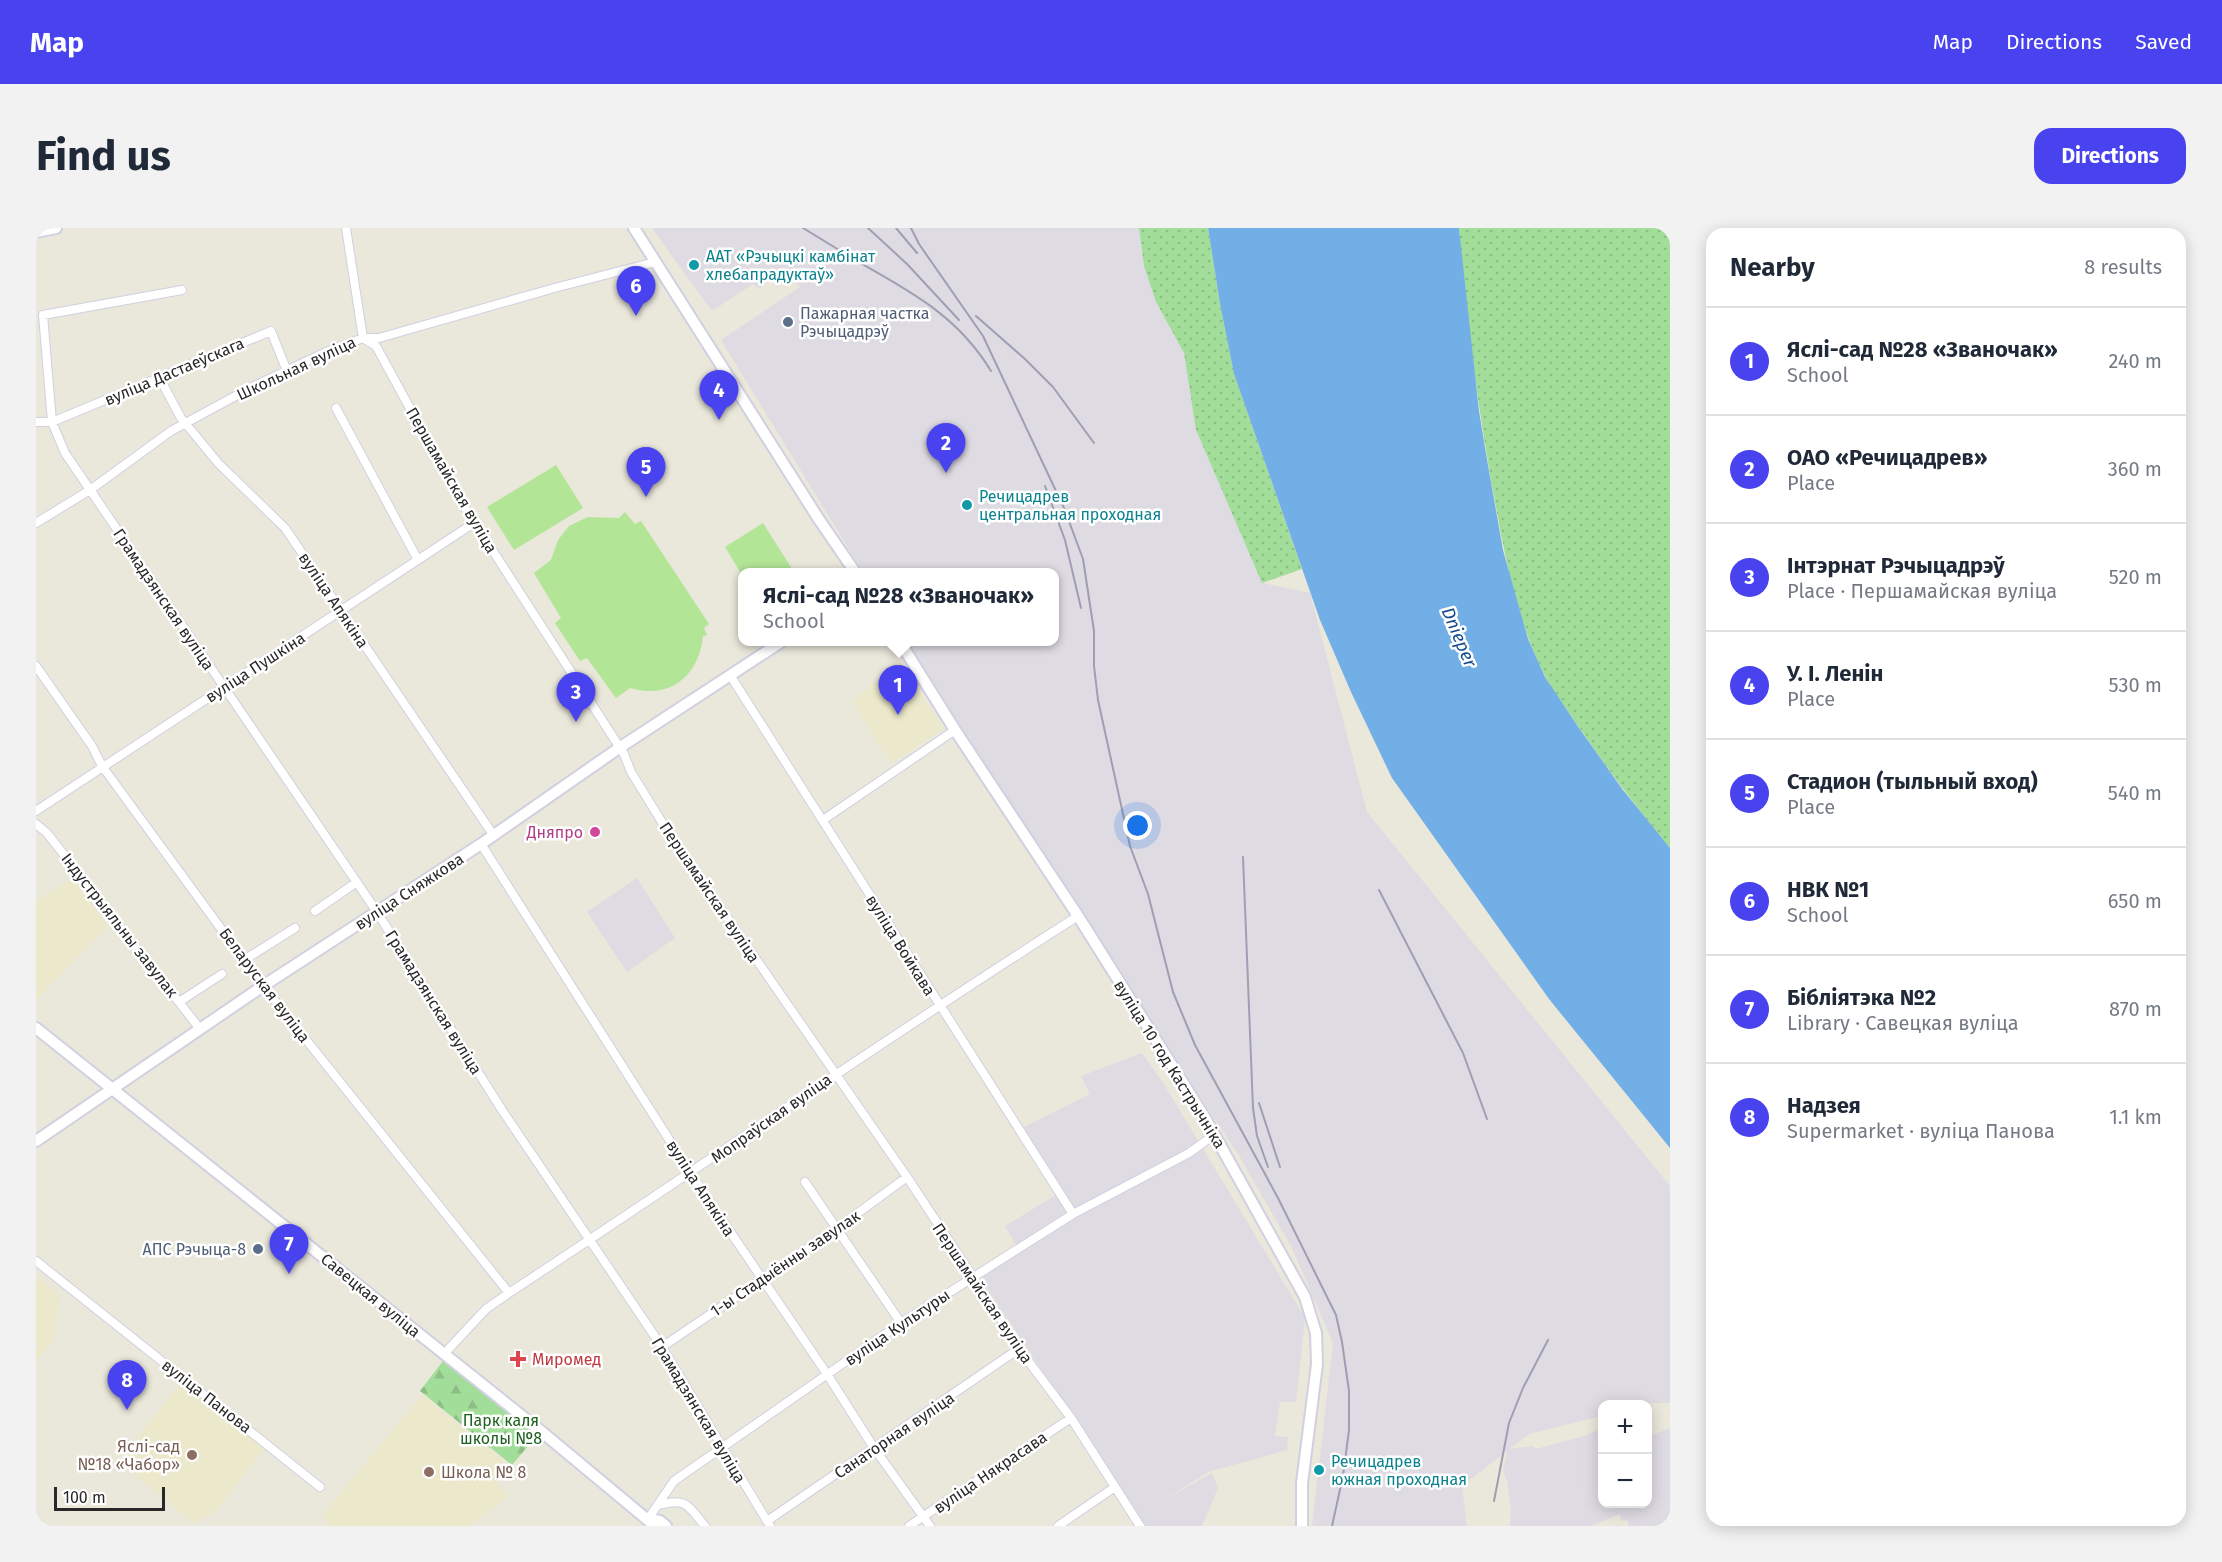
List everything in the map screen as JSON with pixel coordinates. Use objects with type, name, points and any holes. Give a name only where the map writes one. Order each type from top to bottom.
[{"type":"street","points":[[36,232],[56,228]]},
{"type":"street","points":[[346,228],[363,338]]},
{"type":"street","points":[[633,228],[852,568]]},
{"type":"street","name":"Школьная вуліца","points":[[36,523],[90,490],[185,423],[287,371],[363,338],[379,338],[655,262]]},
{"type":"street","name":"Грамадзянская вуліца","points":[[182,290],[44,315],[52,422],[65,453],[377,912],[502,1110],[662,1347],[768,1524]]},
{"type":"street","name":"вуліца Дастаеўскага","points":[[36,422],[52,422],[271,331],[287,371]]},
{"type":"street","name":"Першамайская вуліца","points":[[363,338],[376,346],[474,523],[620,748],[631,772],[668,832],[907,1177],[1020,1348],[1071,1418],[1140,1526]]},
{"type":"street","name":"вуліца Апякіна","points":[[159,377],[185,423],[219,464],[285,528],[494,836]]},
{"type":"street","points":[[336,408],[418,560]]},
{"type":"street","name":"вуліца Пушкіна","points":[[36,811],[474,523]]},
{"type":"street","name":"вуліца Сняжкова","points":[[36,1141],[263,986],[494,836],[620,748],[775,646]]},
{"type":"street","name":"вуліца 10 год Кастрычніка","points":[[902,646],[1078,916],[1214,1135],[1295,1276],[1314,1320],[1317,1364],[1302,1482],[1302,1526]]},
{"type":"street","name":"Беларуская вуліца","points":[[36,666],[92,746],[102,766],[263,986],[509,1293]]},
{"type":"street","name":"вуліца Войкава","points":[[730,675],[1073,1214]]},
{"type":"street","points":[[823,820],[955,730]]},
{"type":"street","name":"Індустрыяльны завулак","points":[[36,824],[47,833],[201,1029]]},
{"type":"street","name":"вуліца Апякіна","points":[[481,844],[691,1174],[827,1374],[874,1448],[930,1526]]},
{"type":"street","points":[[315,911],[357,882]]},
{"type":"street","name":"Мопраўская вуліца","points":[[444,1354],[486,1309],[509,1293],[691,1174],[834,1074],[1078,916]]},
{"type":"street","points":[[244,960],[295,928]]},
{"type":"street","points":[[179,1002],[222,974]]},
{"type":"street","name":"Савецкая вуліца","points":[[36,1028],[444,1354],[650,1524],[660,1521],[666,1526]]},
{"type":"street","name":"вуліца Культуры","points":[[650,1524],[674,1481],[827,1374],[973,1276],[1073,1214],[1189,1153],[1214,1135]]},
{"type":"street","name":"1-ы Стадыённы завулак","points":[[662,1347],[836,1229],[907,1177]]},
{"type":"street","points":[[805,1182],[901,1323]]},
{"type":"street","name":"вуліца Панова","points":[[36,1261],[320,1487]]},
{"type":"street","name":"Санаторная вуліца","points":[[768,1524],[1020,1348]]},
{"type":"street","name":"вуліца Някрасава","points":[[909,1526],[1071,1418]]},
{"type":"street","points":[[1058,1526],[1115,1487]]},
{"type":"street","points":[[659,1505],[674,1501],[684,1503],[705,1526]]},
{"type":"shaded area","points":[[652,228],[1139,228],[1144,266],[1156,302],[1184,353],[1196,430],[1262,583],[1310,593],[1367,812],[1670,1186],[1670,1403],[1652,1403],[1652,1400],[1598,1400],[1598,1417],[1529,1434],[1509,1449],[1533,1446],[1536,1449],[1598,1430],[1598,1508],[1652,1508],[1652,1433],[1653,1435],[1670,1428],[1670,1526],[1629,1526],[1627,1520],[1622,1521],[1619,1514],[1592,1526],[1510,1526],[1511,1509],[1507,1481],[1503,1471],[1507,1451],[1462,1486],[1467,1526],[1312,1526],[1333,1343],[1293,1250],[1238,1154],[948,714],[907,646],[1059,646],[1059,568],[861,568],[721,340],[800,287],[783,267],[759,289],[753,284],[712,311]]},
{"type":"shaded area","points":[[899,660],[944,729],[891,763],[852,702]]},
{"type":"shaded area","points":[[637,878],[675,938],[627,972],[587,912]]},
{"type":"shaded area","points":[[73,879],[108,926],[36,1000],[36,900]]},
{"type":"shaded area","points":[[1142,1053],[1162,1081],[1305,1318],[1296,1402],[1280,1402],[1275,1436],[1288,1437],[1287,1450],[1208,1472],[1164,1500],[1212,1473],[1218,1488],[1202,1526],[1145,1526],[980,1277],[1019,1250],[1005,1226],[1063,1191],[1024,1127],[1090,1094],[1081,1076]]},
{"type":"shaded area","points":[[36,1276],[60,1296],[54,1340],[36,1361]]},
{"type":"shaded area","name":"Яслі-сад №18 «Чабор»","points":[[181,1382],[265,1447],[216,1512],[195,1523],[118,1463]]},
{"type":"shaded area","name":"Школа № 8","points":[[422,1395],[502,1459],[498,1485],[509,1495],[470,1526],[327,1526],[328,1522],[322,1515]]},
{"type":"green space","points":[[1139,228],[1208,228],[1234,374],[1302,569],[1262,583],[1196,430],[1184,353],[1156,302],[1144,266]]},
{"type":"green space","points":[[1459,228],[1670,228],[1670,848],[1619,784],[1554,692],[1527,634],[1508,569],[1483,434]]},
{"type":"green space","points":[[556,465],[583,508],[514,550],[487,507]]},
{"type":"green space","points":[[625,512],[635,524],[641,521],[709,624],[704,628],[707,635],[703,636],[696,663],[680,682],[658,691],[630,688],[616,698],[587,658],[580,661],[555,623],[561,618],[534,573],[551,560],[558,540],[569,526],[588,517],[619,518]]},
{"type":"green space","points":[[763,523],[791,568],[738,568],[725,547]]},
{"type":"green space","name":"Парк каля школы №8","points":[[446,1357],[540,1432],[512,1465],[420,1391]]},
{"type":"water","name":"Dnieper","points":[[1208,228],[1459,228],[1479,411],[1486,454],[1503,550],[1528,639],[1545,677],[1579,728],[1623,790],[1670,848],[1670,1148],[1549,999],[1392,778],[1320,620],[1234,374]]},
{"type":"railway","points":[[803,228],[934,309],[965,336],[991,371]]},
{"type":"railway","points":[[868,228],[907,264],[959,320]]},
{"type":"railway","points":[[896,228],[917,253]]},
{"type":"railway","points":[[911,228],[919,244],[983,336],[1064,508],[1083,559],[1094,631],[1094,666],[1098,700],[1130,846],[1148,894],[1173,992],[1195,1045],[1278,1198],[1336,1315],[1349,1391],[1349,1430],[1343,1476],[1332,1526]]},
{"type":"railway","points":[[976,316],[1053,387],[1094,443]]},
{"type":"railway","points":[[1045,486],[1065,540],[1081,608]]},
{"type":"railway","points":[[1243,857],[1253,1108],[1257,1136],[1268,1167]]},
{"type":"railway","points":[[1379,890],[1463,1053],[1487,1119]]},
{"type":"railway","points":[[1259,1103],[1280,1167]]},
{"type":"railway","points":[[1494,1501],[1509,1423],[1523,1388],[1548,1340]]},
{"type":"place","name":"ААТ «Рэчыцкі камбінат хлебапрадуктаў»","points":[[694,265]]},
{"type":"place","name":"НВК №1","points":[[636,316]]},
{"type":"place","name":"Пажарная частка Рэчыцадрэў","points":[[788,322]]},
{"type":"place","name":"У. І. Ленін","points":[[719,420]]},
{"type":"place","name":"ОАО «Речицадрев»","points":[[946,473]]},
{"type":"place","name":"Стадион (тыльный вход)","points":[[646,497]]},
{"type":"place","name":"Речицадрев центральная проходная","points":[[967,505]]},
{"type":"place","name":"Яслі-сад №28 «Званочак»","points":[[898,715]]},
{"type":"place","name":"Інтэрнат Рэчыцадрэў","points":[[576,722]]},
{"type":"place","name":"Дняпро","points":[[595,832]]},
{"type":"place","name":"АПС Рэчыца-8","points":[[258,1249]]},
{"type":"place","name":"Бібліятэка №2","points":[[289,1274]]},
{"type":"place","name":"Миромед","points":[[518,1359]]},
{"type":"place","name":"Надзея","points":[[127,1410]]},
{"type":"place","name":"Яслі-сад №18 «Чабор»","points":[[192,1455]]},
{"type":"place","name":"Речицадрев южная проходная","points":[[1319,1470]]},
{"type":"place","name":"Школа № 8","points":[[429,1472]]}]
